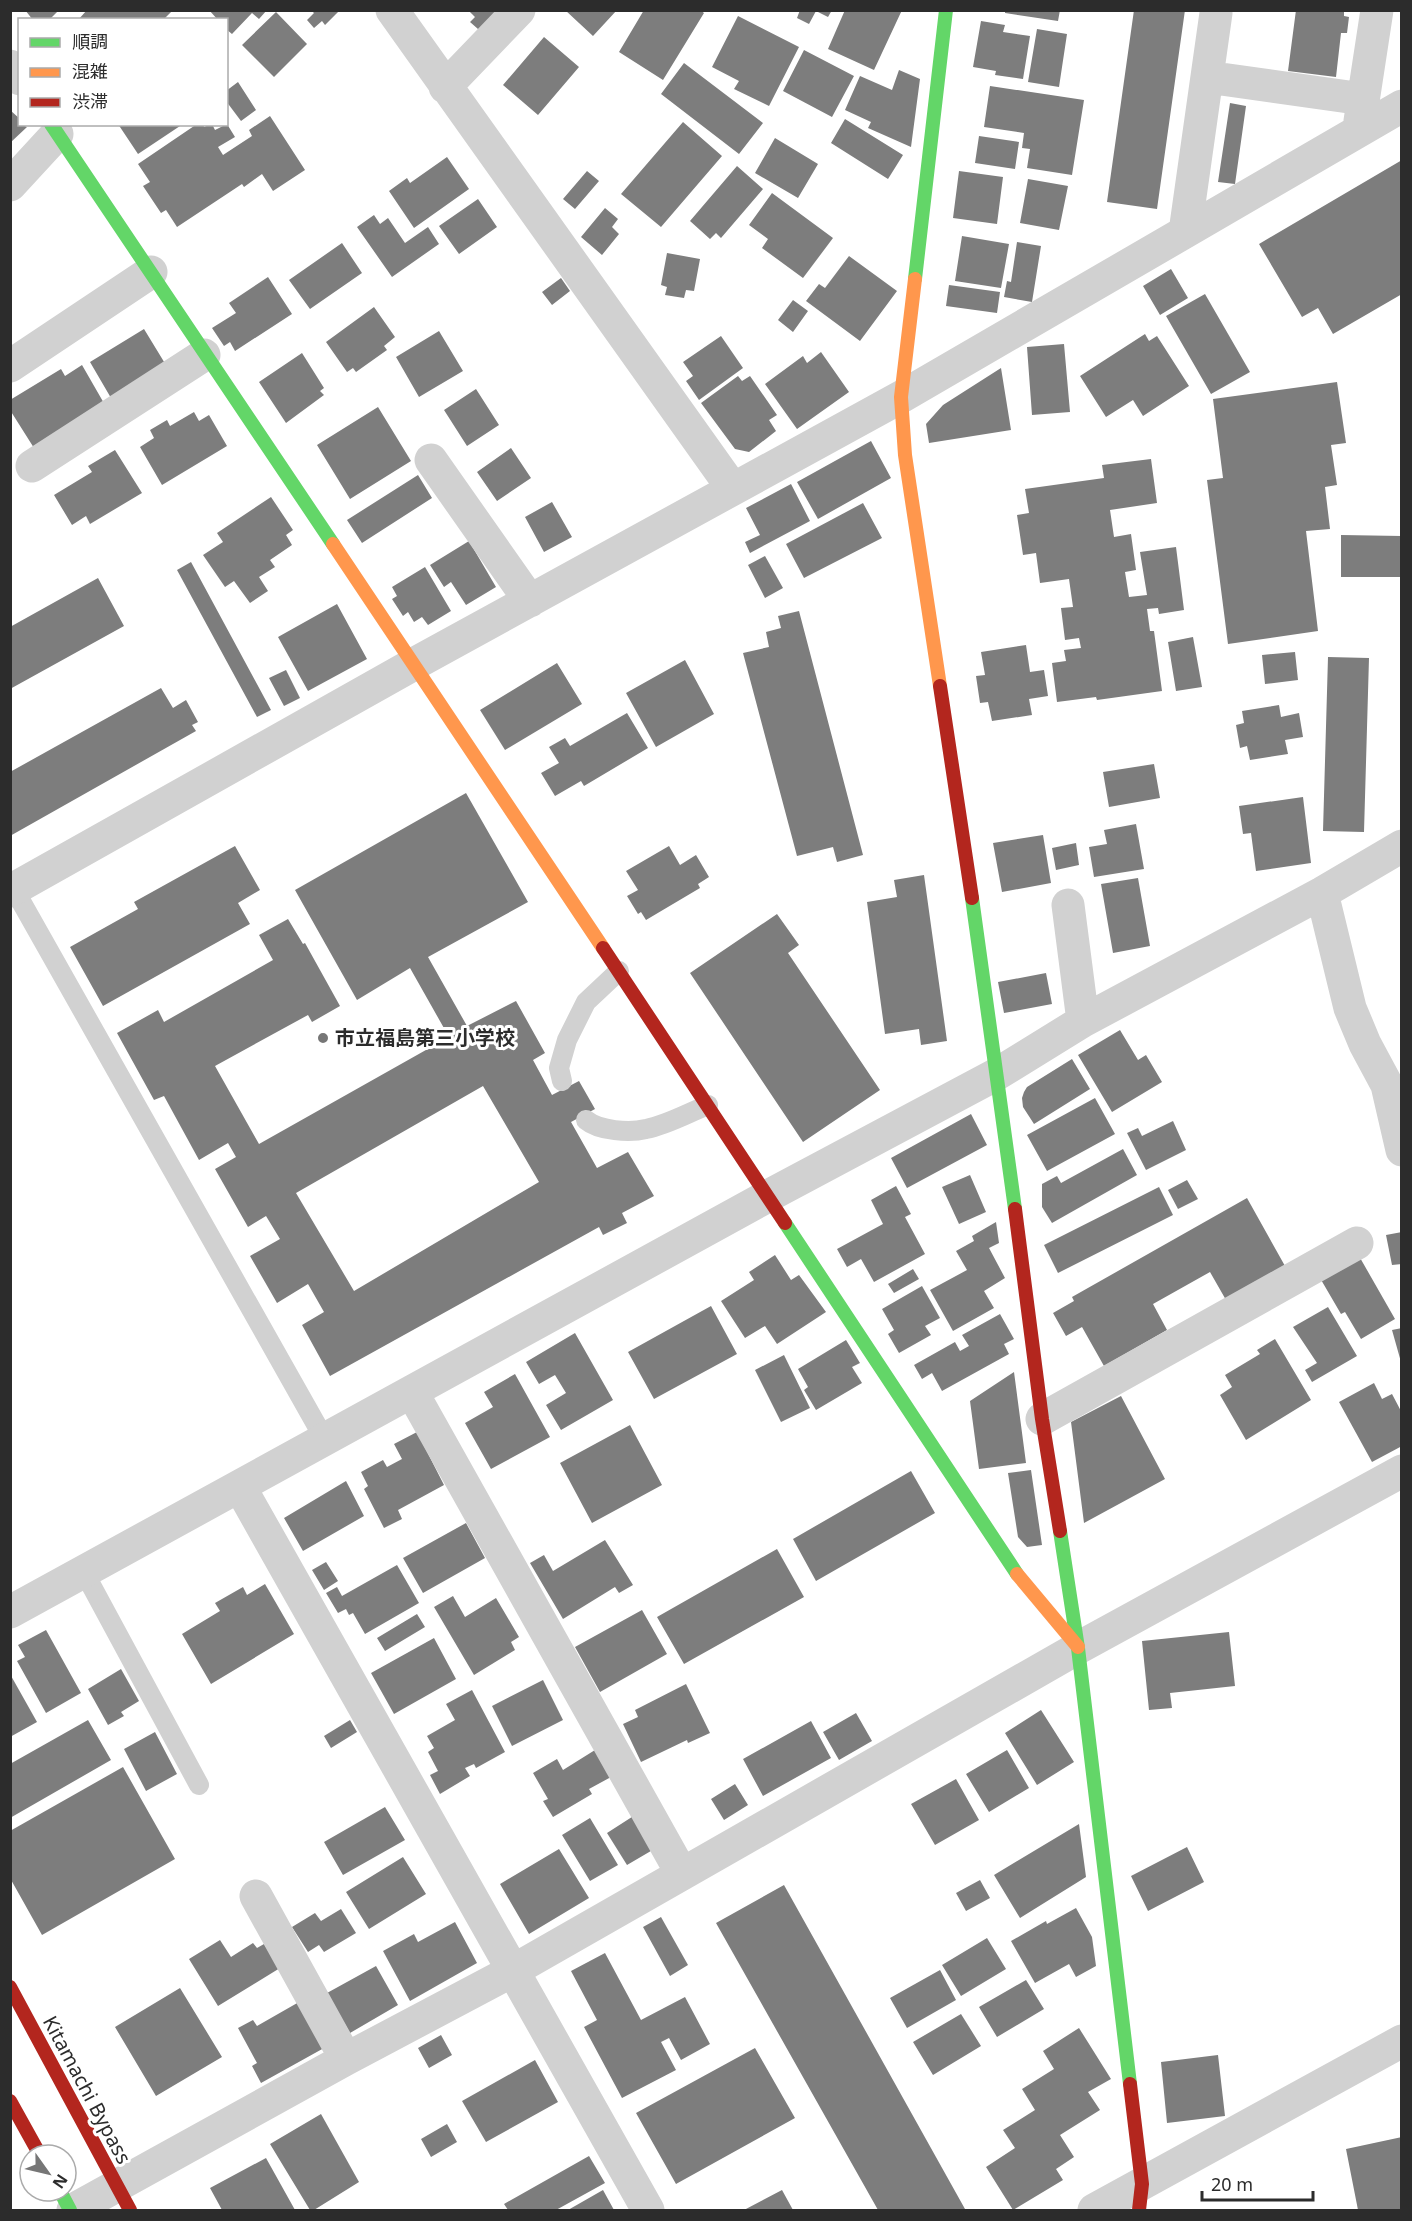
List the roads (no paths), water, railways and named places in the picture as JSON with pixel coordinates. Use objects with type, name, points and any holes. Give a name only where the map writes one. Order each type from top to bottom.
[{"type":"main road","points":[[941,14],[901,397],[905,455],[997,1074],[1042,1419],[1078,1647],[1140,2197]]},
{"type":"main road","points":[[54,129],[619,971],[1023,1582],[1078,1647]]},
{"type":"main road","name":"Kitamachi Bypass","points":[[10,1987],[123,2198]]},
{"type":"main road","points":[[10,2101],[33,2143]]},
{"type":"street","points":[[392,10],[733,489]]},
{"type":"street","points":[[445,87],[519,10]]},
{"type":"street","points":[[1358,132],[1377,10]]},
{"type":"street","points":[[1185,232],[1216,13]]},
{"type":"street","points":[[1207,77],[1363,99]]},
{"type":"street","points":[[12,890],[414,664],[901,397],[1401,106]]},
{"type":"street","points":[[10,185],[54,129]]},
{"type":"street","points":[[10,366],[151,272]]},
{"type":"street","points":[[32,466],[204,355]]},
{"type":"street","points":[[431,460],[530,601]]},
{"type":"street","points":[[10,1612],[768,1196],[997,1074],[1083,1021],[1322,892],[1401,846]]},
{"type":"street","points":[[1322,892],[1350,1008],[1365,1044],[1387,1085],[1401,1150]]},
{"type":"street","points":[[1068,905],[1083,1021]]},
{"type":"street","points":[[1042,1419],[1357,1243]]},
{"type":"street","points":[[412,1392],[682,1874]]},
{"type":"street","points":[[72,2211],[123,2198],[346,2059],[514,1970],[1078,1647],[1401,1471]]},
{"type":"street","points":[[240,1487],[648,2211]]},
{"type":"street","points":[[256,1896],[346,2059]]},
{"type":"street","points":[[1094,2211],[1140,2197],[1401,2041]]},
{"type":"lane","points":[[12,890],[325,1440]]},
{"type":"lane","points":[[562,1082],[559,1068],[567,1040],[586,1002],[619,971]]},
{"type":"lane","points":[[586,1120],[608,1130],[645,1130],[708,1105]]},
{"type":"lane","points":[[84,1572],[199,1785]]},
{"type":"place","name":"市立福島第三小学校","points":[[323,1038]]}]
